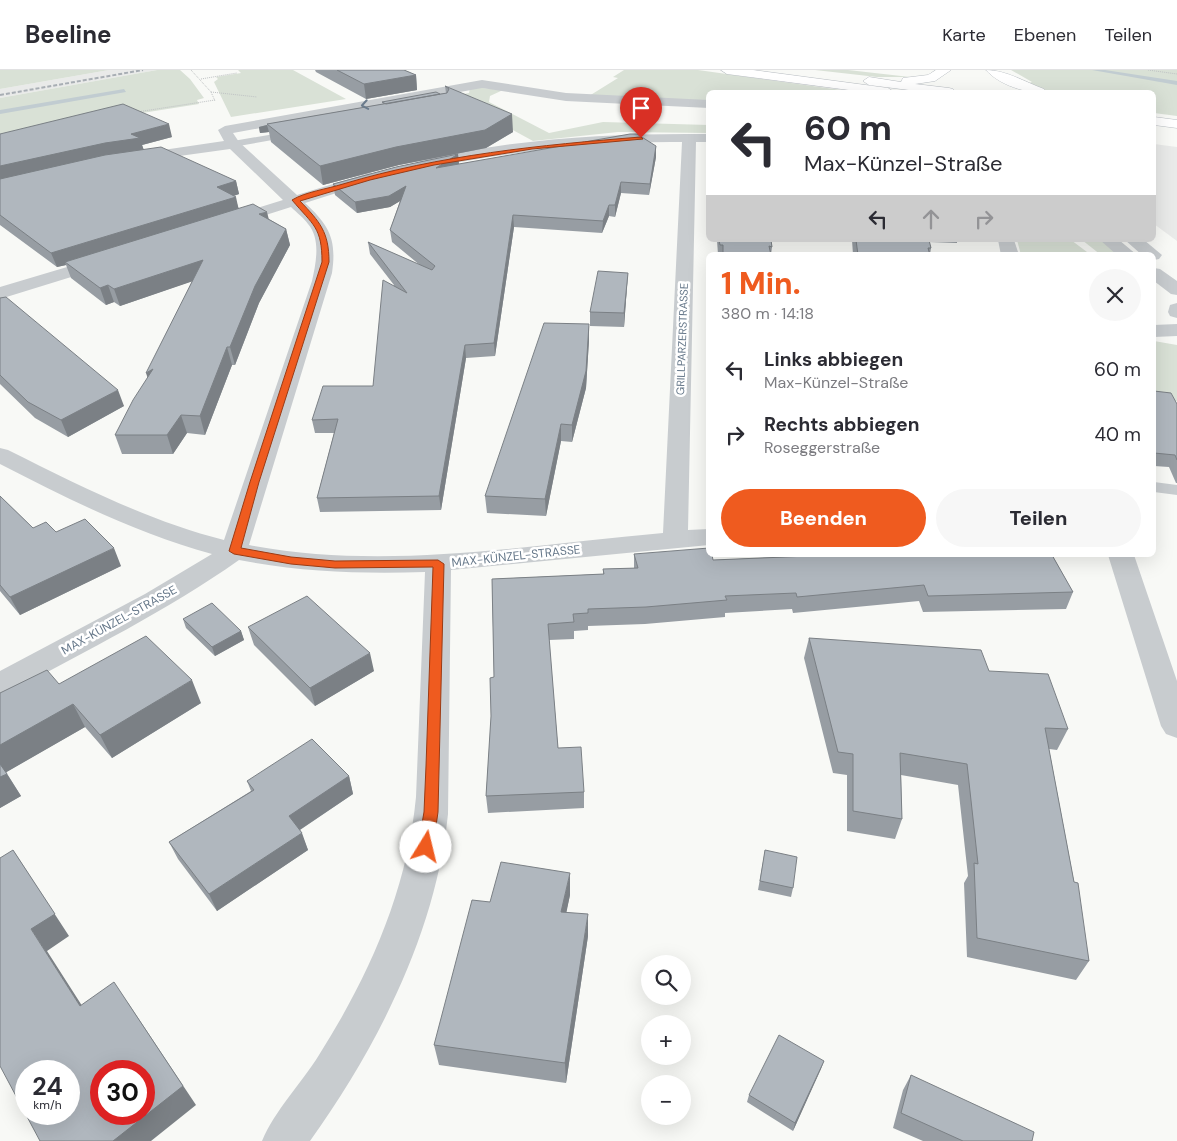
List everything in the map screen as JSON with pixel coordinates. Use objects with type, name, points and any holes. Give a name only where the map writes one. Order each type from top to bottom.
[{"type":"main road","points":[[727,70],[873,90]]},
{"type":"main road","points":[[791,70],[933,90]]},
{"type":"main road","points":[[870,82],[924,80],[937,76],[945,70]]},
{"type":"main road","points":[[984,70],[990,84]]},
{"type":"main road","points":[[992,70],[1016,83],[1035,90]]},
{"type":"main road","points":[[1156,131],[1177,134]]},
{"type":"street","points":[[234,551],[254,482],[326,262],[326,247],[323,234],[316,222],[296,200],[233,144],[225,130],[482,84],[527,93],[575,98],[706,104]]},
{"type":"street","points":[[409,168],[487,154],[562,144],[624,139],[699,138]]},
{"type":"street","name":"GRILLPARZERSTRASSE","points":[[675,540],[699,138]]},
{"type":"street","points":[[118,160],[233,144]]},
{"type":"street","points":[[210,228],[385,174]]},
{"type":"street","points":[[1111,242],[1124,252]]},
{"type":"street","points":[[1136,242],[1150,252]]},
{"type":"street","points":[[0,293],[124,254]]},
{"type":"street","points":[[1156,256],[1177,271]]},
{"type":"street","points":[[1156,274],[1177,290]]},
{"type":"street","points":[[1156,319],[1177,318]]},
{"type":"street","points":[[1156,331],[1177,330]]},
{"type":"street","name":"MAX-KÜNZEL-STRASSE","points":[[0,455],[117,512],[193,539],[234,551],[291,560],[335,565],[438,564],[706,537]]},
{"type":"street","name":"MAX-KÜNZEL-STRASSE","points":[[0,684],[156,601],[234,551]]},
{"type":"street","points":[[1122,557],[1177,726]]},
{"type":"street","points":[[284,1141],[342,1059],[377,992],[406,923],[423,865],[431,812],[438,564]]},
{"type":"lane","points":[[233,144],[301,132]]},
{"type":"lane","points":[[1156,487],[1177,490]]},
{"type":"path","points":[[191,70],[215,100],[224,122],[225,130]]},
{"type":"path","points":[[1148,70],[1177,74]]},
{"type":"path","points":[[200,79],[237,73]]},
{"type":"path","points":[[131,113],[215,100]]},
{"type":"shaded area","points":[[0,70],[109,70],[0,89]]},
{"type":"shaded area","points":[[109,70],[157,70],[0,98],[0,89]]},
{"type":"shaded area","points":[[157,70],[180,70],[190,79],[204,98],[197,100],[199,104],[98,120],[0,139],[0,98]]},
{"type":"shaded area","points":[[238,70],[293,70],[346,99],[231,117],[214,82],[218,79],[216,77],[241,73]]},
{"type":"shaded area","points":[[624,70],[698,70],[842,90],[706,90],[706,101],[589,96],[618,78],[613,77]]},
{"type":"shaded area","points":[[815,70],[848,70],[910,77],[877,77]]},
{"type":"shaded area","points":[[1011,70],[1177,70],[1177,116],[1156,113],[1156,90],[1044,90],[1026,84],[1032,82]]},
{"type":"shaded area","points":[[470,88],[503,90],[490,96],[489,102],[549,133],[603,122],[706,125],[706,133],[618,132],[533,141],[511,129],[441,98],[469,93]]},
{"type":"shaded area","points":[[1156,144],[1177,147],[1177,241],[1156,225]]},
{"type":"shaded area","points":[[1018,242],[1074,242],[1087,252],[1020,252]]},
{"type":"shaded area","points":[[1085,242],[1103,242],[1117,252],[1097,252]]},
{"type":"shaded area","points":[[1156,341],[1177,345],[1177,401],[1156,399]]},
{"type":"building","points":[[337,70],[404,70],[416,75],[364,84]]},
{"type":"building","points":[[445,86],[512,114],[485,130],[396,147],[320,166],[267,124],[447,93],[449,89]]},
{"type":"building","points":[[436,92],[440,94],[386,104],[382,102]]},
{"type":"building","points":[[123,104],[169,124],[131,134],[140,138],[105,143],[0,166],[0,134]]},
{"type":"building","points":[[637,134],[656,146],[650,184],[621,182],[615,205],[609,205],[603,221],[513,215],[494,343],[465,345],[439,496],[317,498],[338,419],[312,420],[323,386],[373,386],[383,280],[407,293],[368,242],[432,270],[435,266],[390,230],[406,186],[389,196],[355,202],[333,184],[396,167],[458,154],[436,168]]},
{"type":"building","points":[[161,147],[236,181],[217,187],[236,197],[51,253],[0,215],[0,179],[105,155]]},
{"type":"building","points":[[253,204],[267,212],[259,214],[286,229],[255,286],[230,347],[227,347],[200,416],[181,415],[167,435],[115,435],[133,400],[153,369],[146,373],[203,260],[114,289],[108,285],[100,288],[65,262]]},
{"type":"building","points":[[719,242],[771,242],[772,247],[769,246],[770,252],[723,252],[723,245],[720,245]]},
{"type":"building","points":[[856,242],[930,242],[931,248],[928,248],[929,252],[858,252]]},
{"type":"building","points":[[598,271],[628,273],[624,313],[590,312]]},
{"type":"building","points":[[6,297],[118,390],[61,420],[28,402],[0,375],[0,298]]},
{"type":"building","points":[[544,323],[589,324],[586,371],[572,425],[561,424],[545,499],[485,496]]},
{"type":"building","points":[[1156,391],[1171,393],[1177,404],[1177,460],[1175,455],[1156,453]]},
{"type":"building","points":[[0,496],[33,528],[46,522],[56,532],[85,519],[114,548],[10,597],[0,585]]},
{"type":"building","points":[[706,548],[706,557],[712,557],[713,560],[785,557],[1053,557],[1073,592],[928,596],[924,585],[797,597],[796,593],[725,596],[727,600],[646,607],[588,609],[588,613],[573,614],[574,622],[548,624],[558,748],[581,747],[584,792],[486,796],[491,716],[490,678],[494,677],[492,579],[604,574],[603,569],[638,568],[634,554]]},
{"type":"building","points":[[307,596],[370,653],[310,688],[248,627]]},
{"type":"building","points":[[212,603],[241,631],[212,647],[183,619]]},
{"type":"building","points":[[146,636],[192,680],[100,735],[73,704],[0,745],[0,693],[47,670],[59,684]]},
{"type":"building","points":[[809,638],[981,650],[989,671],[1048,674],[1068,729],[1045,728],[1074,882],[1078,883],[1089,961],[977,938],[974,863],[978,864],[967,764],[900,753],[902,819],[853,811],[853,754],[838,752]]},
{"type":"building","points":[[312,739],[349,776],[289,816],[302,833],[209,894],[169,842],[254,790],[247,781]]},
{"type":"building","points":[[0,764],[7,774],[0,777]]},
{"type":"building","points":[[13,850],[55,914],[31,929],[80,1006],[114,982],[183,1086],[155,1108],[155,1060],[90,1060],[90,1125],[133,1125],[113,1141],[40,1141],[31,1125],[80,1125],[80,1060],[15,1060],[15,1094],[0,1066],[0,858]]},
{"type":"building","points":[[765,850],[797,857],[793,888],[760,881]]},
{"type":"building","points":[[501,862],[570,873],[561,912],[588,914],[565,1063],[434,1045],[472,900],[490,902]]},
{"type":"building","points":[[779,1035],[824,1061],[795,1123],[749,1095]]},
{"type":"building","points":[[911,1075],[1034,1132],[1032,1141],[963,1141],[901,1113]]},
{"type":"waterway","points":[[1095,70],[1177,83]]},
{"type":"waterway","points":[[0,112],[124,91]]},
{"type":"railway","points":[[0,95],[143,70]]},
{"type":"route","points":[[426,847],[431,812],[433,766],[438,564],[389,566],[335,565],[234,551],[254,482],[326,262],[326,247],[323,234],[316,222],[296,200],[368,178],[434,163],[532,148],[641,138]]}]
